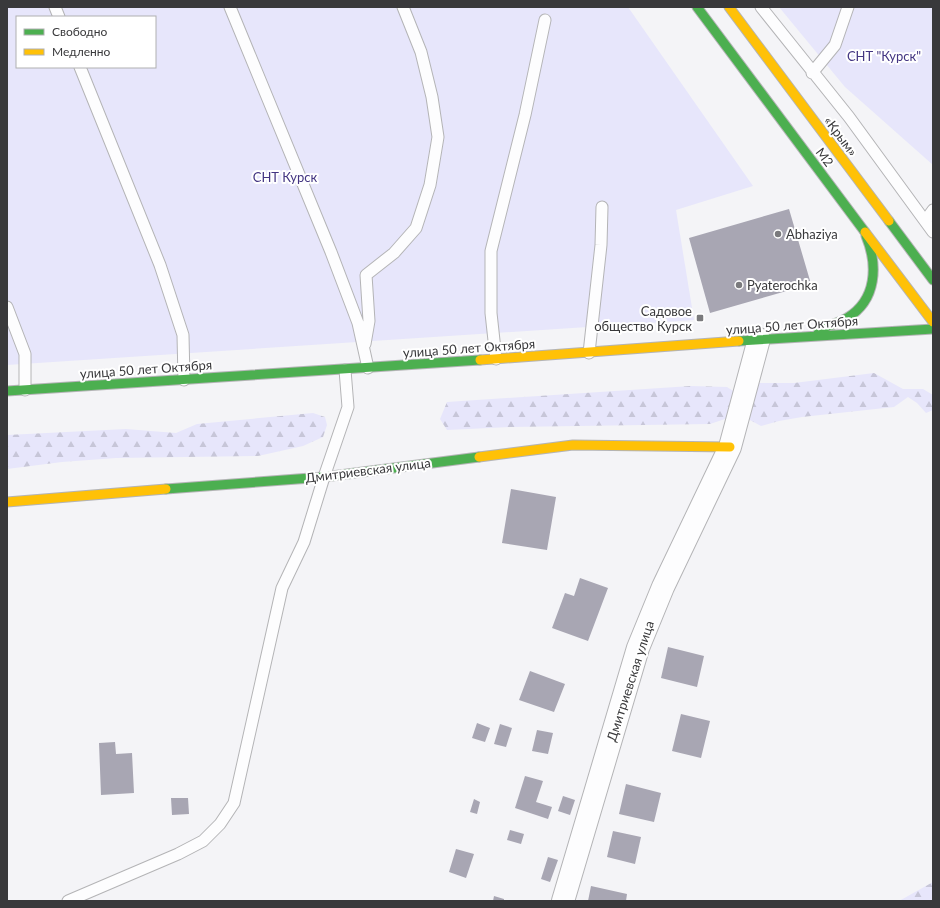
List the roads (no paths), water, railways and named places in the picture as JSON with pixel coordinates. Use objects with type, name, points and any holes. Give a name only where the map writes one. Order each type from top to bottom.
[{"type":"main road","name":"М2","points":[[697,7],[933,322]]},
{"type":"main road","name":"«Крым»","points":[[729,7],[933,280]]},
{"type":"main road","points":[[804,336],[850,316],[863,304],[872,289],[876,269],[873,249],[864,231]]},
{"type":"main road","name":"улица 50 лет Октября","points":[[7,391],[589,354],[759,339],[933,329]]},
{"type":"main road","name":"Дмитриевская улица","points":[[7,502],[324,477],[573,445],[730,447]]},
{"type":"street","name":"Дмитриевская улица","points":[[562,901],[638,648],[663,587],[730,447],[759,339]]},
{"type":"lane","points":[[55,7],[60,16]]},
{"type":"lane","points":[[230,7],[331,252],[358,324],[368,368]]},
{"type":"lane","points":[[364,349],[369,321],[366,275],[394,253],[416,228],[430,185],[438,137],[432,97],[421,52],[403,7]]},
{"type":"lane","points":[[761,7],[812,73],[849,117],[933,232]]},
{"type":"lane","points":[[812,73],[835,45],[848,7]]},
{"type":"lane","points":[[496,360],[491,313],[491,251],[525,115],[545,20]]},
{"type":"lane","points":[[80,68],[160,265],[183,335],[184,380]]},
{"type":"lane","points":[[589,354],[600,245],[602,207]]},
{"type":"lane","points":[[925,221],[933,210]]},
{"type":"lane","points":[[7,307],[25,354],[25,390]]},
{"type":"lane","points":[[68,901],[178,854],[203,841],[220,824],[234,803],[282,588],[304,542],[324,477],[348,408],[345,370]]},
{"type":"place","name":"Abhaziya","points":[[778,234]]},
{"type":"place","name":"Pyaterochka","points":[[739,285]]},
{"type":"place","name":"Садовое общество Курск","points":[[700,318]]},
{"type":"park label","name":"СНТ \"Курск\"","points":[[884,56]]},
{"type":"park label","name":"СНТ Курск","points":[[285,177]]}]
